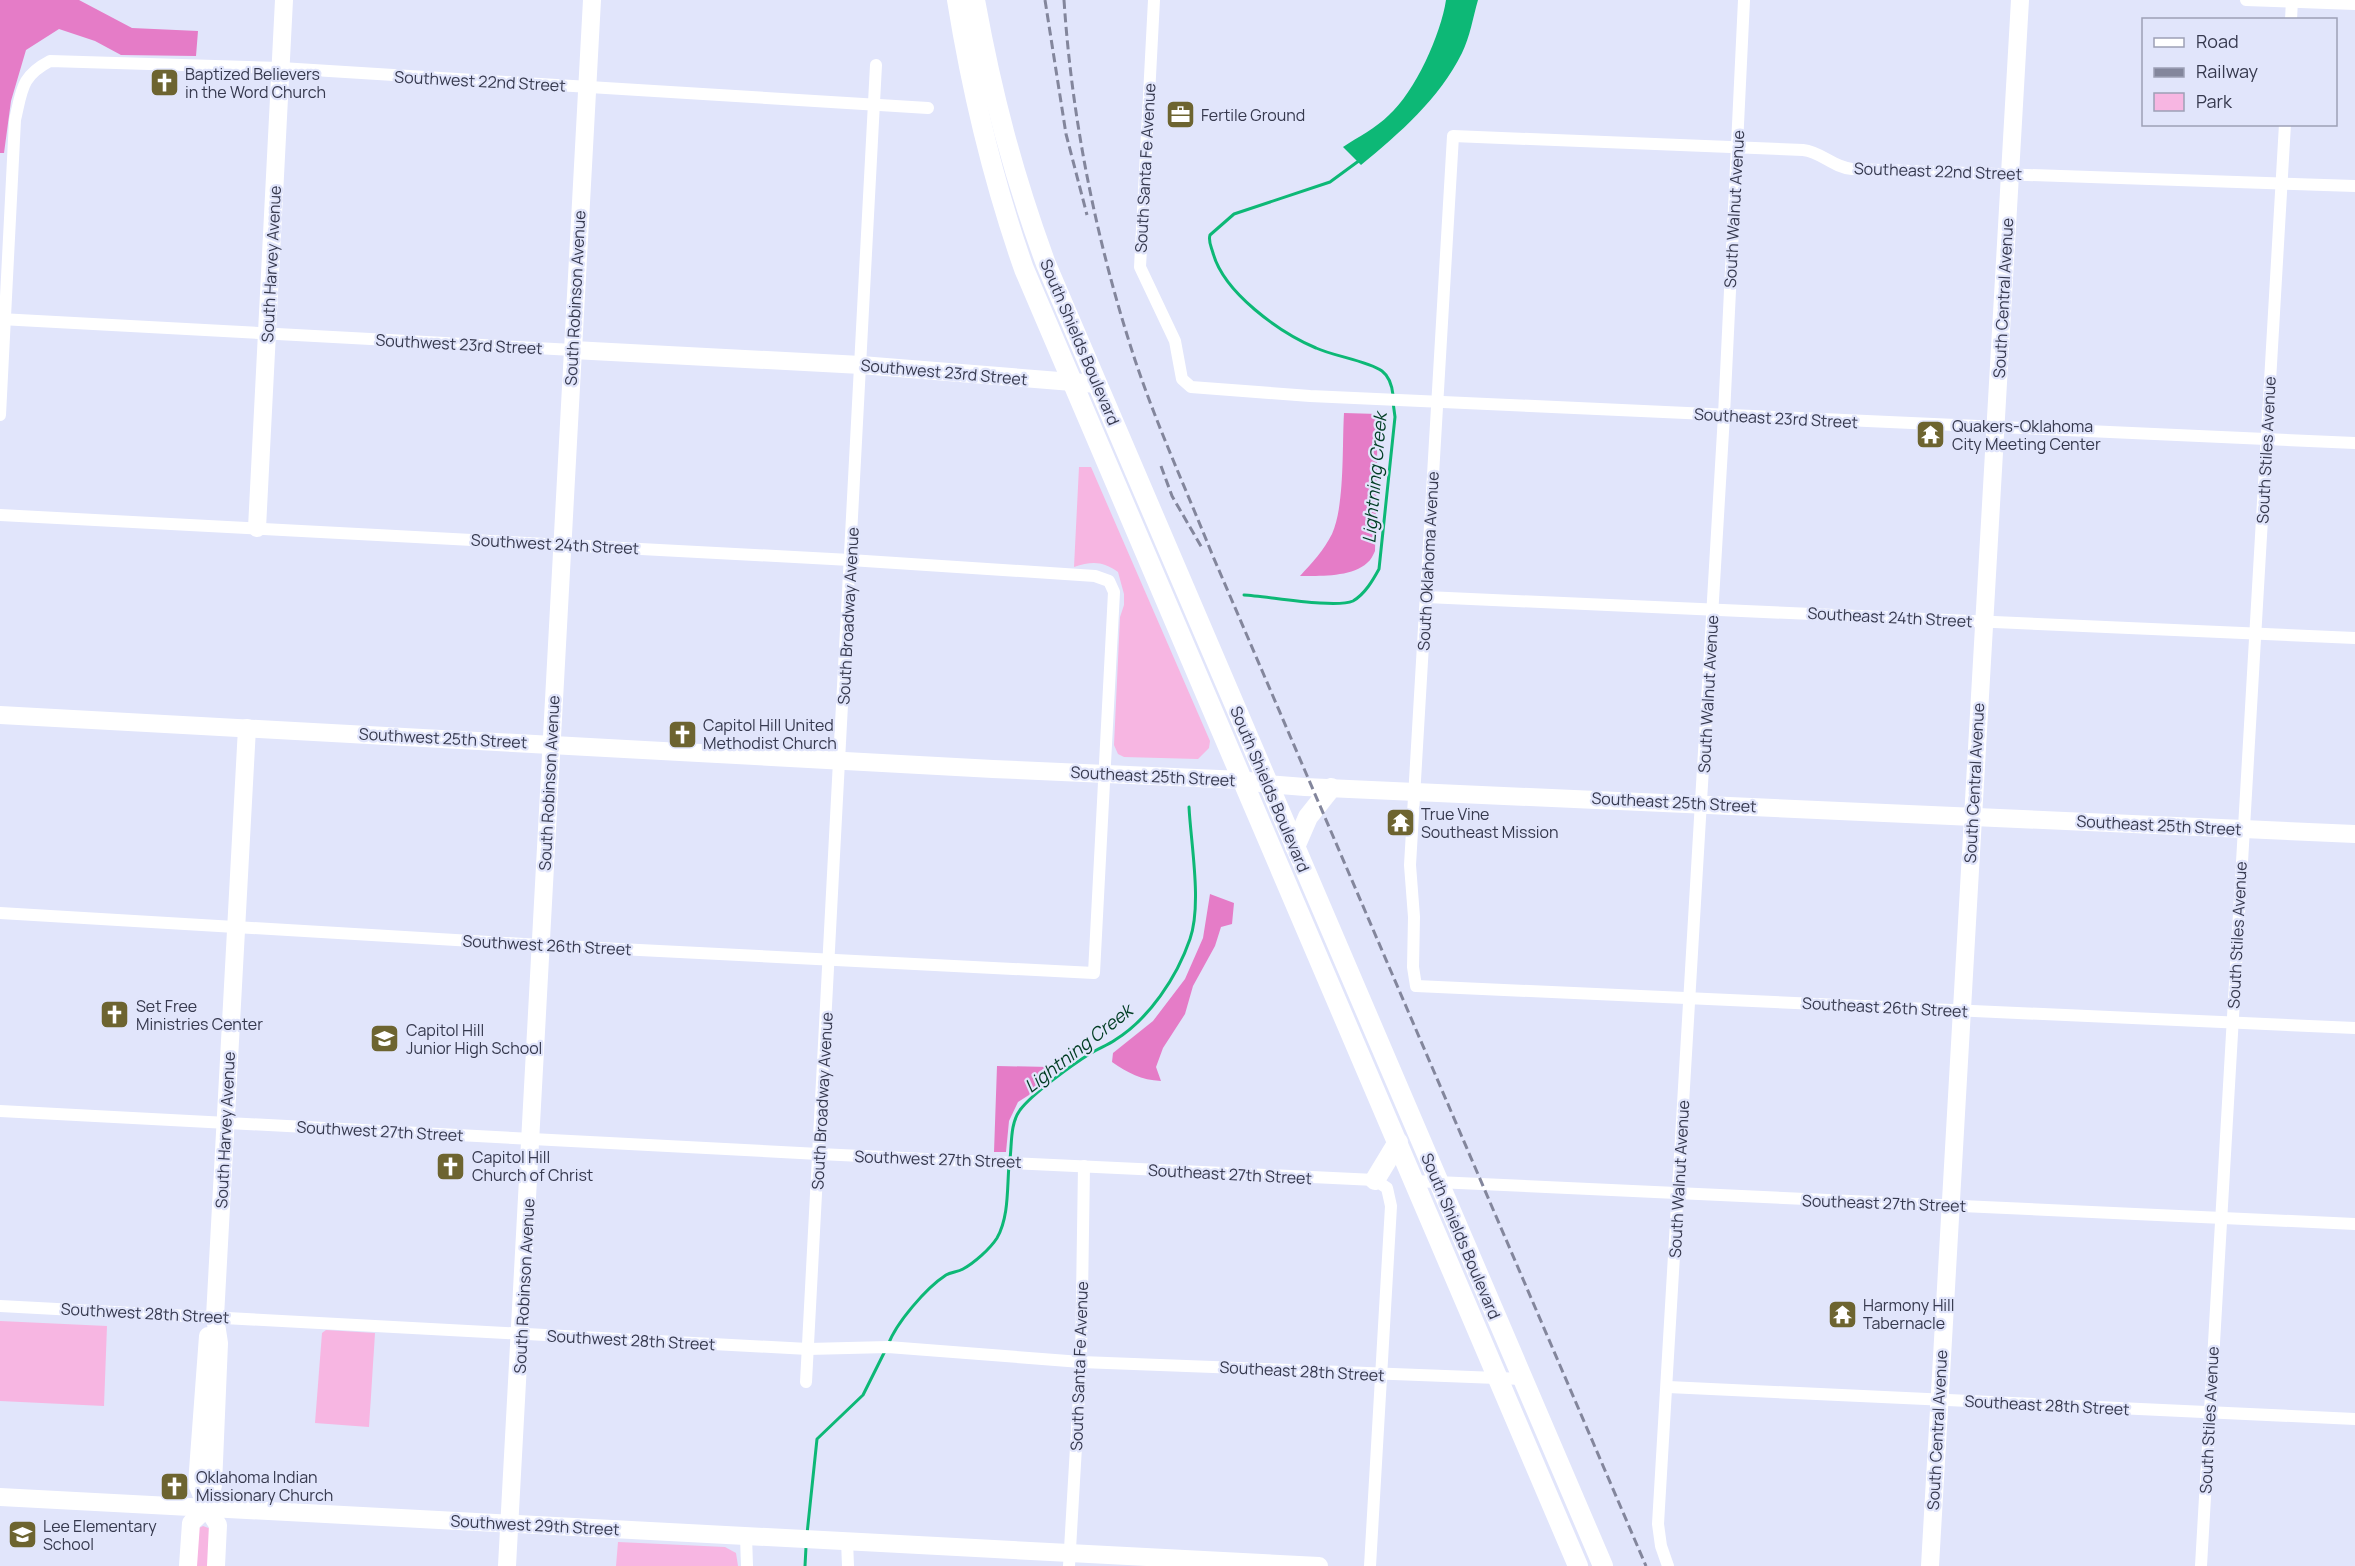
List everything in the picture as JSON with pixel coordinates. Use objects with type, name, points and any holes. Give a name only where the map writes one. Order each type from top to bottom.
[{"type":"main road","name":"South Harvey Avenue","points":[[257,528],[284,0]]},
{"type":"main road","name":"South Robinson Avenue","points":[[507,1566],[532,1139],[540,945],[592,0]]},
{"type":"main road","name":"South Shields Boulevard","points":[[957,0],[1028,215],[1097,384],[1603,1566]]},
{"type":"main road","name":"South Shields Boulevard","points":[[975,0],[977,65],[988,156],[1024,269],[1578,1566]]},
{"type":"main road","name":"South Central Avenue","points":[[1930,1566],[2020,0]]},
{"type":"main road","name":"Southwest 23rd Street","points":[[573,350],[861,365],[1097,384]]},
{"type":"main road","name":"Southwest 25th Street","points":[[0,715],[993,769]]},
{"type":"main road","name":"South Harvey Avenue","points":[[216,1566],[218,1525],[207,1508],[197,1484],[208,1334],[214,1317],[247,728]]},
{"type":"main road","name":"Southeast 25th Street","points":[[993,769],[1242,780],[1331,788],[2355,834]]},
{"type":"main road","points":[[1295,847],[1308,817],[1331,788]]},
{"type":"main road","points":[[1326,977],[1347,968]]},
{"type":"main road","points":[[1376,1180],[1398,1142]]},
{"type":"main road","name":"Southwest 29th Street","points":[[0,1497],[840,1541],[1070,1560],[1319,1566]]},
{"type":"main road","points":[[188,1566],[191,1523],[207,1508]]},
{"type":"street","name":"South Santa Fe Avenue","points":[[1154,0],[1140,267],[1175,341],[1182,379],[1191,387],[1198,389]]},
{"type":"street","name":"South Walnut Avenue","points":[[1667,1562],[1659,1524],[1724,415],[1743,0]]},
{"type":"street","points":[[2247,0],[2355,4]]},
{"type":"street","points":[[2291,18],[2292,1]]},
{"type":"street","name":"Southwest 22nd Street","points":[[3,319],[15,120],[24,84],[34,70],[50,61],[281,69],[928,108]]},
{"type":"street","name":"South Broadway Avenue","points":[[806,1382],[876,104],[876,65]]},
{"type":"street","name":"South Stiles Avenue","points":[[2201,1566],[2285,126]]},
{"type":"street","name":"Southeast 22nd Street","points":[[1453,136],[1810,150],[1844,168],[2355,186]]},
{"type":"street","name":"South Oklahoma Avenue","points":[[1416,986],[1413,967],[1414,918],[1410,865],[1453,136]]},
{"type":"street","points":[[0,415],[3,319]]},
{"type":"street","name":"Southwest 23rd Street","points":[[3,319],[573,350]]},
{"type":"street","name":"Southeast 23rd Street","points":[[1198,389],[1995,428],[2355,443]]},
{"type":"street","name":"Southwest 24th Street","points":[[0,515],[850,560],[1095,576],[1109,581],[1114,592],[1104,773]]},
{"type":"street","name":"Southeast 24th Street","points":[[1426,597],[2355,638]]},
{"type":"street","name":"Southwest 26th Street","points":[[0,913],[540,945],[1094,974],[1104,773]]},
{"type":"street","name":"Southeast 26th Street","points":[[1416,986],[2355,1028]]},
{"type":"street","name":"Southwest 27th Street","points":[[0,1111],[819,1155],[1084,1166]]},
{"type":"street","name":"South Santa Fe Avenue","points":[[1070,1560],[1081,1362],[1084,1166]]},
{"type":"street","name":"Southeast 27th Street","points":[[1084,1166],[1376,1180]]},
{"type":"street","points":[[1370,1566],[1391,1200],[1387,1188],[1376,1180]]},
{"type":"street","name":"Southeast 27th Street","points":[[1414,1181],[2355,1224]]},
{"type":"street","name":"Southwest 28th Street","points":[[0,1306],[808,1349],[888,1347],[1081,1362]]},
{"type":"street","name":"Southeast 28th Street","points":[[1081,1362],[1522,1379]]},
{"type":"street","name":"Southeast 28th Street","points":[[1668,1388],[2355,1419]]},
{"type":"street","points":[[746,1536],[747,1566]]},
{"type":"street","points":[[840,1541],[848,1566]]},
{"type":"green space","points":[[1079,467],[1091,467],[1210,741],[1209,748],[1198,759],[1124,757],[1118,754],[1114,745],[1120,617],[1124,605],[1124,594],[1118,572],[1113,568],[1097,563],[1074,567]]},
{"type":"green space","points":[[0,1321],[107,1326],[104,1406],[0,1401]]},
{"type":"green space","points":[[326,1330],[375,1333],[369,1427],[315,1423],[322,1333]]},
{"type":"green space","points":[[203,1526],[211,1529],[210,1566],[196,1566],[199,1528]]},
{"type":"green space","points":[[618,1542],[725,1547],[736,1553],[738,1566],[616,1566]]},
{"type":"shaded area","points":[[0,0],[79,0],[132,28],[198,31],[196,56],[121,55],[95,41],[59,29],[26,50],[11,101],[4,153],[0,153]]},
{"type":"shaded area","points":[[1446,0],[1478,0],[1462,53],[1453,70],[1430,100],[1404,128],[1361,165],[1343,147],[1384,120],[1399,105],[1417,77],[1433,45]]},
{"type":"shaded area","points":[[1344,413],[1378,414],[1375,551],[1368,562],[1353,571],[1335,575],[1300,576],[1325,545],[1336,522],[1341,492]]},
{"type":"shaded area","points":[[1210,894],[1234,903],[1232,924],[1221,927],[1215,946],[1193,986],[1185,1014],[1163,1048],[1156,1067],[1161,1081],[1135,1075],[1112,1062],[1113,1053],[1153,1021],[1185,979],[1203,938]]},
{"type":"shaded area","points":[[997,1066],[1050,1067],[1029,1095],[1018,1102],[1009,1121],[1006,1152],[994,1152]]},
{"type":"waterway","name":"Lightning Creek","points":[[1360,160],[1330,182],[1234,214],[1210,235],[1210,241],[1219,268],[1255,310],[1301,341],[1323,351],[1376,367],[1387,376],[1393,395]]},
{"type":"waterway","name":"Lightning Creek","points":[[1244,595],[1332,604],[1353,601],[1368,587],[1379,569],[1395,417],[1393,402]]},
{"type":"waterway","name":"Lightning Creek","points":[[1010,1159],[1013,1127],[1020,1110],[1064,1072],[1115,1040],[1139,1021],[1160,996],[1178,968],[1190,939],[1195,909],[1195,874],[1189,807]]},
{"type":"waterway","name":"Lightning Creek","points":[[888,1345],[912,1307],[930,1288],[946,1275],[972,1263],[997,1238],[1006,1212],[1009,1165]]},
{"type":"waterway","name":"Lightning Creek","points":[[807,1534],[817,1439],[863,1395],[885,1351]]},
{"type":"waterway","name":"Lightning Creek","points":[[805,1566],[806,1547]]},
{"type":"railway","points":[[1045,0],[1066,134],[1087,215]]},
{"type":"railway","points":[[1064,0],[1073,91],[1088,182],[1121,316],[1144,385],[1212,554],[1646,1566]]},
{"type":"railway","points":[[1161,466],[1172,496],[1202,548]]},
{"type":"place","name":"Baptized Believers in the Word Church","points":[[164,83]]},
{"type":"place","name":"Fertile Ground","points":[[1180,115]]},
{"type":"place","name":"Quakers-Oklahoma City Meeting Center","points":[[1931,435]]},
{"type":"place","name":"Capitol Hill United Methodist Church","points":[[682,734]]},
{"type":"place","name":"True Vine Southeast Mission","points":[[1400,823]]},
{"type":"place","name":"Set Free Ministries Center","points":[[115,1015]]},
{"type":"place","name":"Capitol Hill Junior High School","points":[[385,1039]]},
{"type":"place","name":"Capitol Hill Church of Christ","points":[[451,1166]]},
{"type":"place","name":"Harmony Hill Tabernacle","points":[[1842,1314]]},
{"type":"place","name":"Oklahoma Indian Missionary Church","points":[[175,1486]]},
{"type":"place","name":"Lee Elementary School","points":[[22,1535]]}]
